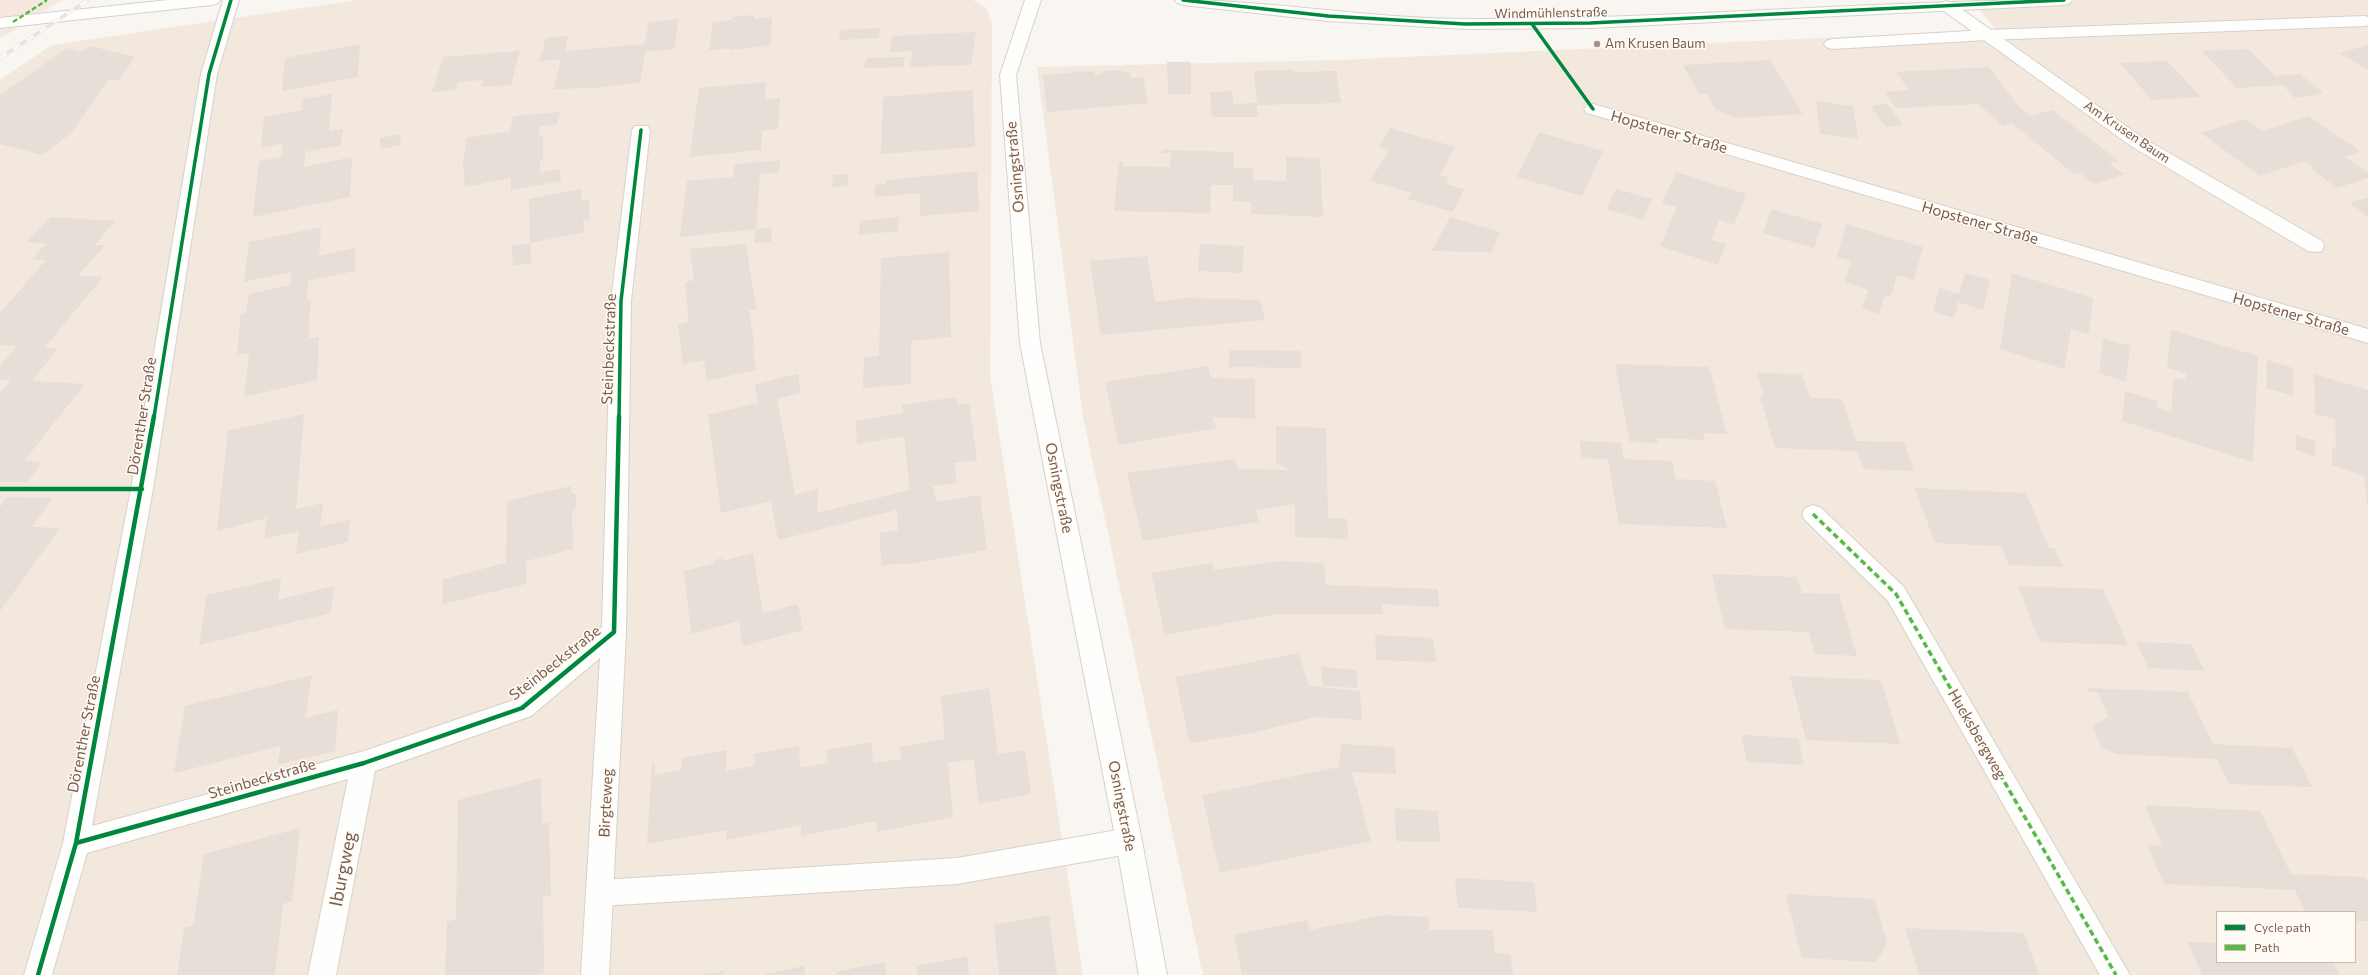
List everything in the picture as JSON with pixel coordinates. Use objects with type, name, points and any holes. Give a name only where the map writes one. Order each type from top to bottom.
[{"type":"street","points":[[0,23],[172,3],[212,0]]},
{"type":"street","name":"Dörenther Straße","points":[[38,975],[76,843],[142,489],[209,74],[231,0]]},
{"type":"street","name":"Osningstraße","points":[[1034,0],[1008,75],[1030,343],[1129,841],[1153,975]]},
{"type":"street","name":"Windmühlenstraße","points":[[1184,0],[1328,16],[1465,24],[1590,22],[2064,0]]},
{"type":"street","name":"Am Krusen Baum","points":[[1947,6],[2137,142],[2315,246]]},
{"type":"street","points":[[1832,44],[1987,35],[2366,21]]},
{"type":"street","name":"Hopstener Straße","points":[[1593,109],[2368,336]]},
{"type":"street","name":"Steinbeckstraße","points":[[76,843],[364,763],[522,708],[614,632],[621,301],[641,130]]},
{"type":"street","name":"Hucksbergweg","points":[[1812,514],[1896,594],[2116,975]]},
{"type":"street","name":"Birgteweg","points":[[595,975],[601,893],[614,632]]},
{"type":"street","name":"Iburgweg","points":[[322,975],[364,763]]},
{"type":"street","points":[[601,893],[957,871],[1129,841]]},
{"type":"shaded area","points":[[0,0],[62,0],[0,39]]},
{"type":"shaded area","points":[[357,0],[973,0],[986,8],[992,23],[990,376],[1083,975],[0,975],[0,80],[52,45]]},
{"type":"shaded area","points":[[1972,0],[2368,0],[2368,975],[1203,975],[1083,417],[1037,67],[1340,60],[1996,30]]},
{"type":"building","points":[[754,15],[754,19],[772,17],[770,45],[730,50],[730,48],[709,50],[713,22],[731,20],[732,17]]},
{"type":"building","points":[[679,19],[674,49],[645,52],[640,82],[595,88],[554,89],[561,59],[539,61],[546,38],[568,36],[565,51],[644,44],[649,22]]},
{"type":"building","points":[[880,28],[879,38],[839,40],[840,30]]},
{"type":"building","points":[[976,32],[971,65],[910,67],[913,51],[890,52],[892,36]]},
{"type":"building","points":[[360,44],[358,77],[282,91],[285,58]]},
{"type":"building","points":[[2368,45],[2368,70],[2340,53]]},
{"type":"building","points":[[90,46],[135,57],[119,80],[108,80],[71,133],[42,155],[0,144],[0,95],[67,48],[82,52]]},
{"type":"building","points":[[2248,49],[2275,76],[2300,74],[2323,93],[2295,98],[2283,85],[2237,88],[2202,51]]},
{"type":"building","points":[[520,51],[511,85],[481,87],[483,80],[458,82],[455,90],[432,92],[443,57]]},
{"type":"building","points":[[904,57],[903,67],[864,68],[867,58]]},
{"type":"building","points":[[1770,60],[1803,114],[1735,118],[1715,109],[1707,94],[1699,94],[1683,65]]},
{"type":"building","points":[[2167,61],[2201,97],[2152,100],[2120,63]]},
{"type":"building","points":[[1167,62],[1191,62],[1191,94],[1168,94]]},
{"type":"building","points":[[1989,67],[2018,106],[2031,116],[2052,110],[2119,161],[2109,163],[2124,174],[2094,184],[2080,173],[2074,174],[2012,123],[2003,126],[1978,104],[1896,108],[1885,92],[1909,90],[1896,72]]},
{"type":"building","points":[[1119,70],[1125,73],[1130,72],[1131,78],[1143,77],[1148,103],[1047,112],[1043,75],[1095,71],[1095,76],[1106,71]]},
{"type":"building","points":[[1294,70],[1294,72],[1336,71],[1341,103],[1257,105],[1258,117],[1212,117],[1210,92],[1232,91],[1233,104],[1257,103],[1254,71]]},
{"type":"building","points":[[766,82],[765,100],[780,98],[778,129],[762,131],[761,150],[690,157],[699,88]]},
{"type":"building","points":[[973,90],[975,147],[881,154],[883,97]]},
{"type":"building","points":[[332,94],[329,131],[343,129],[341,145],[305,152],[304,167],[352,157],[350,197],[253,217],[259,161],[281,157],[283,143],[261,148],[264,117],[302,110],[303,99]]},
{"type":"building","points":[[1816,101],[1853,106],[1858,139],[1820,134]]},
{"type":"building","points":[[1887,104],[1903,125],[1886,127],[1870,106]]},
{"type":"building","points":[[560,112],[557,125],[539,126],[539,136],[543,136],[543,160],[540,161],[540,173],[560,169],[561,181],[511,190],[511,178],[465,187],[463,163],[467,138],[510,131],[513,116]]},
{"type":"building","points":[[2308,116],[2360,151],[2345,157],[2368,173],[2368,178],[2337,188],[2310,168],[2314,167],[2305,161],[2260,176],[2201,133],[2245,119],[2263,131]]},
{"type":"building","points":[[1390,128],[1455,147],[1440,175],[1449,177],[1446,184],[1464,189],[1453,212],[1408,199],[1412,193],[1370,181],[1389,150],[1379,147]]},
{"type":"building","points":[[1539,132],[1603,151],[1582,196],[1517,177]]},
{"type":"building","points":[[401,134],[400,145],[380,149],[380,138]]},
{"type":"building","points":[[1162,150],[1234,152],[1234,168],[1253,168],[1253,180],[1286,181],[1286,157],[1320,158],[1323,217],[1251,214],[1251,202],[1233,201],[1233,185],[1211,185],[1210,213],[1114,211],[1119,162],[1123,162],[1123,166],[1170,167],[1171,153],[1162,153]]},
{"type":"building","points":[[780,160],[779,172],[760,174],[756,229],[680,237],[687,181],[733,177],[735,164]]},
{"type":"building","points":[[977,171],[979,211],[920,216],[920,193],[875,197],[875,185],[886,184],[887,180]]},
{"type":"building","points":[[1676,172],[1746,194],[1734,225],[1719,220],[1711,240],[1726,244],[1718,265],[1660,246],[1677,207],[1662,203]]},
{"type":"building","points":[[849,174],[847,186],[832,187],[833,175]]},
{"type":"building","points":[[581,189],[582,201],[589,200],[590,219],[583,220],[584,232],[530,243],[529,199]]},
{"type":"building","points":[[1616,189],[1652,199],[1643,220],[1606,209]]},
{"type":"building","points":[[2368,198],[2368,217],[2350,203]]},
{"type":"building","points":[[1772,209],[1822,224],[1814,248],[1763,233]]},
{"type":"building","points":[[51,217],[115,221],[95,245],[105,245],[78,276],[103,277],[44,348],[57,349],[32,381],[85,384],[24,461],[42,462],[27,482],[0,482],[0,394],[11,380],[0,380],[0,366],[17,346],[0,345],[0,313],[46,260],[32,259],[46,244],[27,242]]},
{"type":"building","points":[[899,217],[898,231],[859,235],[860,221]]},
{"type":"building","points":[[1450,217],[1500,232],[1492,252],[1432,251]]},
{"type":"building","points":[[1846,224],[1923,247],[1914,280],[1897,275],[1891,297],[1885,295],[1879,314],[1862,308],[1868,290],[1845,282],[1851,261],[1837,257]]},
{"type":"building","points":[[321,227],[319,256],[355,248],[355,271],[308,281],[307,299],[311,299],[308,339],[319,337],[317,380],[244,397],[249,353],[237,355],[241,314],[246,313],[249,294],[290,285],[291,272],[244,282],[249,242]]},
{"type":"building","points":[[772,228],[771,242],[754,243],[756,229]]},
{"type":"building","points":[[530,243],[531,263],[513,266],[512,246]]},
{"type":"building","points":[[746,244],[756,309],[749,310],[755,349],[753,349],[756,370],[707,381],[704,360],[683,364],[678,325],[689,322],[685,282],[694,280],[690,249]]},
{"type":"building","points":[[1200,244],[1244,246],[1242,273],[1198,271]]},
{"type":"building","points":[[949,252],[951,337],[911,341],[911,384],[863,388],[864,357],[879,356],[881,258]]},
{"type":"building","points":[[1147,256],[1155,302],[1186,298],[1260,300],[1265,320],[1101,335],[1090,261]]},
{"type":"building","points":[[1965,273],[1990,280],[1983,310],[1958,302],[1954,318],[1933,312],[1939,288],[1959,294]]},
{"type":"building","points":[[2012,273],[2093,298],[2089,334],[2071,329],[2064,369],[2000,349]]},
{"type":"building","points":[[2171,330],[2258,356],[2253,462],[2122,421],[2125,391],[2157,401],[2157,407],[2171,412],[2174,378],[2185,380],[2186,373],[2167,368]]},
{"type":"building","points":[[2103,338],[2130,346],[2126,382],[2099,373]]},
{"type":"building","points":[[1230,350],[1301,351],[1301,368],[1229,367]]},
{"type":"building","points":[[2267,360],[2293,368],[2293,396],[2266,388]]},
{"type":"building","points":[[1615,364],[1709,367],[1727,434],[1703,433],[1705,440],[1657,438],[1658,443],[1630,442]]},
{"type":"building","points":[[1208,366],[1211,378],[1255,379],[1255,419],[1212,417],[1216,428],[1119,445],[1105,382]]},
{"type":"building","points":[[1757,373],[1802,374],[1810,398],[1842,399],[1856,441],[1904,442],[1914,471],[1864,469],[1857,451],[1775,448],[1760,396],[1764,396]]},
{"type":"building","points":[[798,374],[801,393],[777,399],[795,495],[818,489],[817,513],[910,490],[904,436],[857,444],[856,421],[903,413],[902,405],[956,397],[957,405],[969,403],[977,460],[954,463],[957,483],[933,486],[936,502],[980,495],[987,550],[902,565],[901,563],[882,566],[879,533],[898,530],[897,510],[778,540],[771,501],[721,513],[708,415],[758,403],[755,384]]},
{"type":"building","points":[[2314,374],[2368,390],[2368,510],[2364,476],[2332,465],[2332,449],[2336,446],[2335,419],[2315,414]]},
{"type":"building","points":[[304,414],[296,509],[323,503],[320,526],[350,520],[348,542],[296,554],[299,531],[264,539],[267,518],[217,531],[228,431]]},
{"type":"building","points":[[1276,426],[1326,428],[1328,518],[1347,519],[1348,539],[1295,537],[1295,504],[1256,510],[1259,522],[1143,541],[1127,473],[1235,459],[1238,469],[1290,470],[1276,463]]},
{"type":"building","points":[[2296,435],[2315,441],[2315,456],[2296,450]]},
{"type":"building","points":[[1580,441],[1621,443],[1624,459],[1672,461],[1676,479],[1715,481],[1727,528],[1619,524],[1608,459],[1582,458]]},
{"type":"building","points":[[571,486],[571,492],[576,495],[576,508],[572,513],[573,549],[526,561],[526,584],[442,604],[443,579],[506,563],[507,501]]},
{"type":"building","points":[[1915,488],[2026,493],[2049,548],[2054,548],[2063,567],[2009,565],[2001,546],[1935,543]]},
{"type":"building","points":[[7,497],[53,498],[31,527],[60,528],[0,611],[0,507]]},
{"type":"building","points":[[753,553],[763,613],[798,604],[803,630],[743,646],[739,621],[691,634],[684,571],[715,563],[714,560],[723,558],[723,561]]},
{"type":"building","points":[[1279,561],[1324,563],[1326,585],[1438,589],[1439,607],[1382,604],[1383,614],[1277,614],[1165,635],[1151,573],[1212,563],[1214,570]]},
{"type":"building","points":[[1712,574],[1796,577],[1802,593],[1839,594],[1857,656],[1815,654],[1809,632],[1725,629]]},
{"type":"building","points":[[281,578],[278,600],[334,586],[331,613],[199,645],[207,595]]},
{"type":"building","points":[[2018,586],[2103,589],[2128,645],[2040,642]]},
{"type":"building","points":[[1375,635],[1433,638],[1436,662],[1376,660]]},
{"type":"building","points":[[2136,642],[2191,644],[2205,671],[2148,668]]},
{"type":"building","points":[[1299,653],[1309,686],[1360,691],[1362,720],[1315,717],[1257,732],[1190,743],[1175,677]]},
{"type":"building","points":[[1321,667],[1356,670],[1358,688],[1322,686]]},
{"type":"building","points":[[312,675],[305,718],[338,710],[335,751],[277,765],[281,746],[174,773],[185,706]]},
{"type":"building","points":[[1790,676],[1881,680],[1900,744],[1806,740]]},
{"type":"building","points":[[989,688],[998,754],[1025,750],[1031,794],[979,804],[974,759],[948,763],[953,817],[877,832],[876,821],[801,836],[801,825],[726,840],[726,830],[647,844],[652,763],[655,762],[655,775],[681,770],[682,758],[726,750],[726,771],[754,766],[754,754],[799,746],[800,768],[828,763],[827,750],[872,742],[873,763],[901,759],[900,747],[945,739],[941,696]]},
{"type":"building","points":[[2087,688],[2188,692],[2213,744],[2292,748],[2312,787],[2229,784],[2217,759],[2116,754],[2101,747],[2093,726],[2108,717],[2098,692],[2089,692]]},
{"type":"building","points":[[1741,735],[1798,738],[1804,765],[1747,762]]},
{"type":"building","points":[[1341,744],[1394,747],[1396,774],[1352,772],[1371,841],[1220,873],[1202,795],[1339,767]]},
{"type":"building","points":[[541,778],[542,824],[549,822],[551,895],[543,897],[544,973],[536,975],[445,975],[447,922],[456,919],[458,800]]},
{"type":"building","points":[[2145,805],[2260,811],[2291,874],[2365,877],[2368,883],[2368,921],[2356,921],[2356,911],[2305,911],[2295,890],[2164,884],[2147,845],[2162,846]]},
{"type":"building","points":[[1395,808],[1438,811],[1440,842],[1396,841]]},
{"type":"building","points":[[300,828],[292,901],[283,904],[275,975],[177,975],[184,928],[193,926],[204,854]]},
{"type":"building","points":[[1455,878],[1534,882],[1537,912],[1458,908]]},
{"type":"building","points":[[1786,894],[1875,899],[1887,944],[1876,962],[1802,958]]},
{"type":"building","points":[[1049,915],[1057,975],[999,975],[994,925]]},
{"type":"building","points":[[1384,915],[1429,917],[1429,930],[1493,930],[1495,953],[1510,954],[1513,975],[1242,975],[1234,935],[1307,920],[1310,930]]},
{"type":"building","points":[[1905,928],[2024,933],[2039,975],[1919,975]]},
{"type":"building","points":[[2188,942],[2216,943],[2216,963],[2334,963],[2340,975],[2202,975]]},
{"type":"building","points":[[967,956],[969,975],[917,975],[917,966]]},
{"type":"building","points":[[885,962],[886,975],[836,975],[836,972]]},
{"type":"building","points":[[804,966],[805,975],[765,975],[765,974]]},
{"type":"building","points":[[724,971],[724,975],[705,975],[705,974]]},
{"type":"railway","points":[[0,58],[88,0]]},
{"type":"marked path","points":[[13,22],[47,0]]},
{"type":"marked path","points":[[1813,514],[1896,594],[2116,975]]},
{"type":"cycle path","points":[[38,975],[76,843],[142,489],[209,74],[231,0]]},
{"type":"cycle path","points":[[1183,0],[1328,16],[1465,24],[1590,23],[2064,0]]},
{"type":"cycle path","points":[[1532,24],[1593,109]]},
{"type":"cycle path","points":[[76,843],[364,763],[522,708],[614,632],[621,301],[641,130]]},
{"type":"cycle path","points":[[0,489],[142,489]]},
{"type":"place","name":"Am Krusen Baum","points":[[1597,44]]}]
